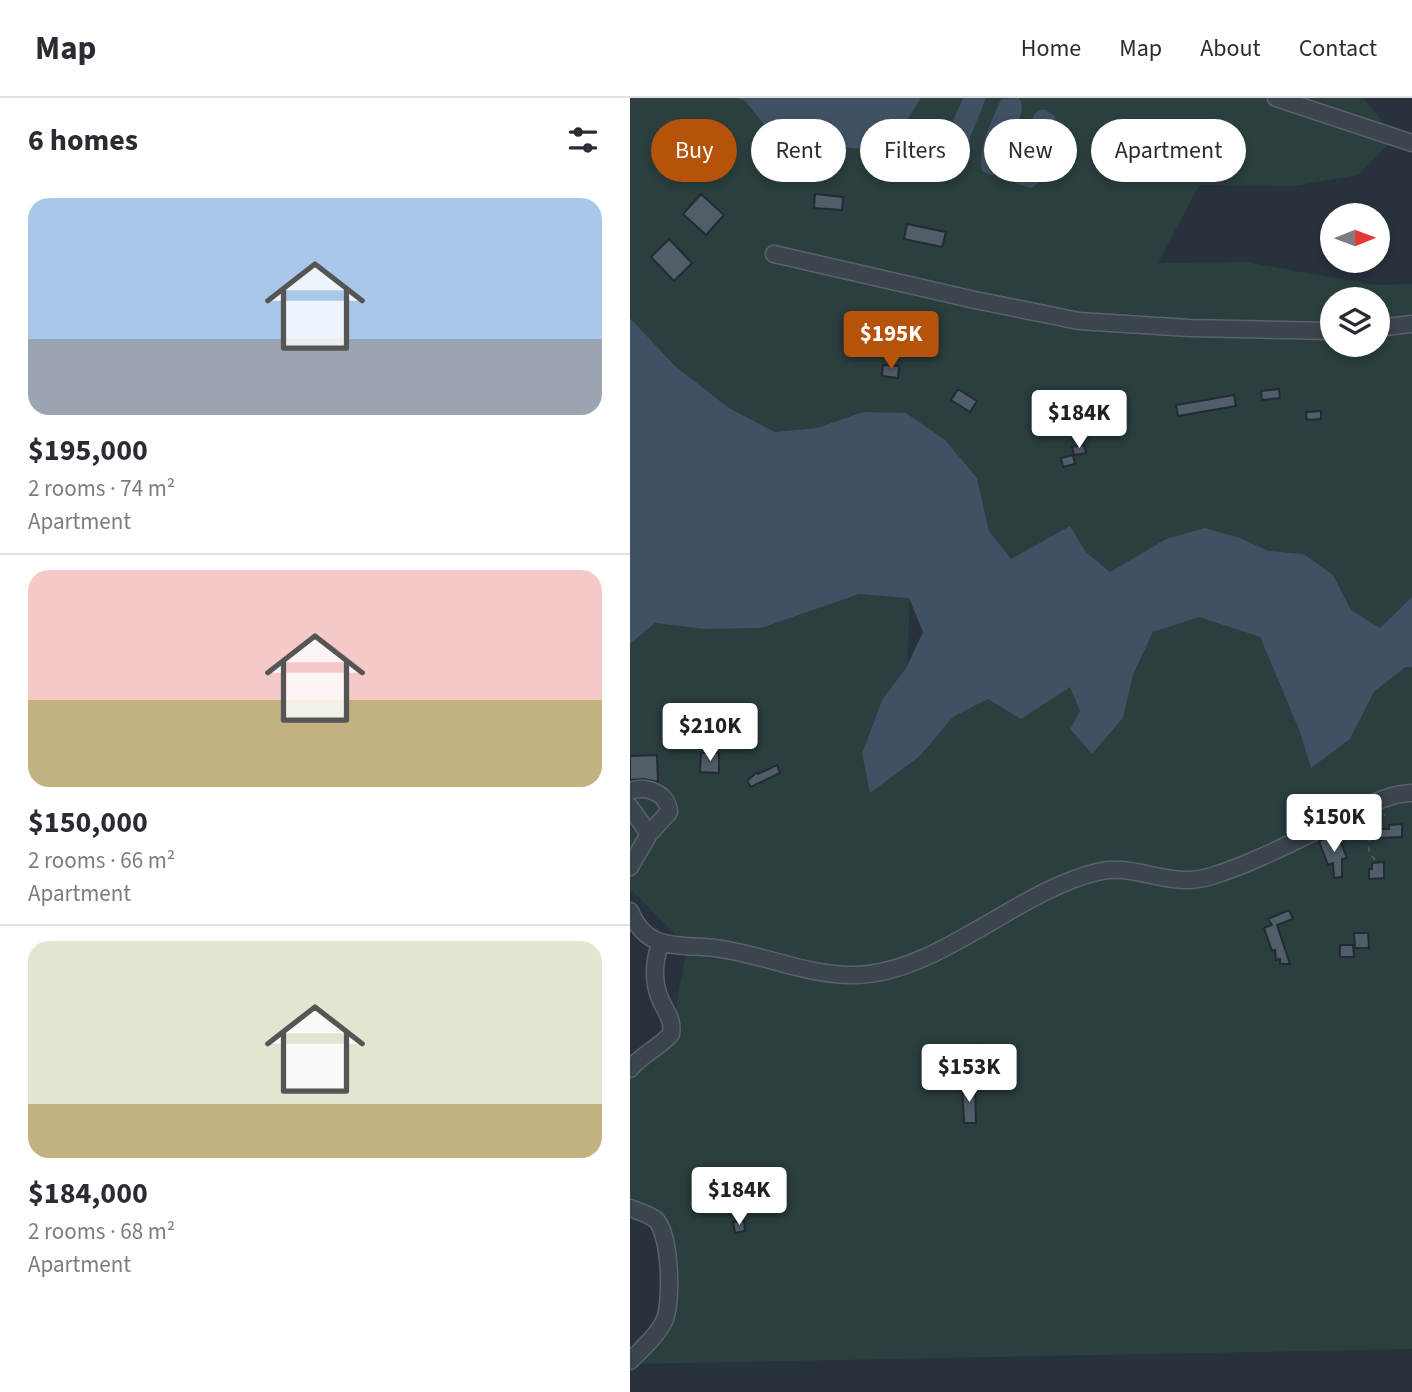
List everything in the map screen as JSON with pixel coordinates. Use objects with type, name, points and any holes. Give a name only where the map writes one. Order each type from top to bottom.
[{"type":"street","points":[[1276,98],[1412,143]]},
{"type":"street","points":[[774,254],[1079,321],[1190,328],[1320,331]]},
{"type":"street","points":[[1390,327],[1412,324]]},
{"type":"street","points":[[630,791],[647,789],[657,793],[669,805],[669,812],[649,834],[630,867]]},
{"type":"street","points":[[630,911],[642,932],[660,944],[743,953],[841,975],[888,972],[907,966],[1007,912],[1082,876],[1113,869],[1174,881],[1213,875],[1390,796],[1412,793]]},
{"type":"street","points":[[630,807],[649,834]]},
{"type":"street","points":[[630,1069],[643,1055],[668,1038],[672,1029],[670,1016],[657,990],[656,965],[660,944]]},
{"type":"street","points":[[630,1208],[654,1219],[659,1225],[667,1258],[670,1289],[664,1322],[630,1361]]},
{"type":"path","points":[[1375,860],[1367,845],[1385,816],[1390,796]]},
{"type":"green space","points":[[630,98],[736,98],[745,101],[760,119],[751,119],[751,182],[846,182],[846,148],[860,149],[860,182],[970,182],[970,119],[908,119],[921,98],[1363,98],[1396,137],[1358,175],[1294,186],[1199,185],[1158,263],[1246,262],[1374,285],[1412,284],[1412,597],[1380,628],[1351,610],[1333,575],[1304,554],[1269,551],[1240,538],[1166,539],[1110,572],[1085,551],[1011,559],[989,531],[977,478],[863,412],[817,428],[775,432],[729,408],[675,366],[630,318]]},
{"type":"green space","points":[[859,594],[910,597],[907,668],[882,700],[862,754],[870,793],[919,757],[953,717],[988,699],[1070,687],[1081,711],[1070,729],[1092,754],[1123,718],[1133,675],[1153,632],[1199,617],[1260,637],[1312,767],[1350,739],[1374,692],[1405,666],[1412,667],[1412,1349],[630,1364],[658,1331],[662,1235],[630,1207],[630,1071],[672,1029],[687,946],[630,889],[630,644],[655,623],[704,629],[761,628]]},
{"type":"water","points":[[736,98],[921,98],[908,119],[860,119],[860,149],[846,148],[846,119],[760,119],[745,101]]},
{"type":"water","points":[[963,98],[986,98],[970,138],[970,119],[954,119]]},
{"type":"water","points":[[1018,98],[1021,101],[1019,119],[993,119],[1001,99]]},
{"type":"water","points":[[1039,110],[1046,110],[1055,119],[1033,119]]},
{"type":"water","points":[[984,140],[984,172],[981,162]]},
{"type":"water","points":[[1016,182],[1039,182],[1032,188]]},
{"type":"water","points":[[630,318],[675,366],[729,408],[775,432],[817,428],[863,412],[906,413],[945,440],[977,478],[989,531],[1011,559],[1070,526],[1085,551],[1110,572],[1166,539],[1205,528],[1240,538],[1269,551],[1304,554],[1333,575],[1351,610],[1380,628],[1412,597],[1412,667],[1405,667],[1374,692],[1350,739],[1311,768],[1300,732],[1260,637],[1199,617],[1153,632],[1133,675],[1123,718],[1092,754],[1070,729],[1080,711],[1070,687],[1021,719],[988,699],[953,717],[919,757],[870,793],[862,754],[882,700],[906,668],[923,632],[909,598],[859,594],[761,628],[704,629],[655,623],[630,644]]},
{"type":"building","points":[[701,194],[724,215],[706,235],[683,214]]},
{"type":"building","points":[[815,194],[843,197],[842,210],[814,208]]},
{"type":"building","points":[[907,224],[946,232],[942,247],[904,239]]},
{"type":"building","points":[[669,239],[692,263],[674,281],[651,257]]},
{"type":"building","points":[[883,365],[899,366],[898,378],[882,376]]},
{"type":"building","points":[[958,389],[977,401],[970,412],[951,400]]},
{"type":"building","points":[[1279,389],[1280,398],[1262,400],[1261,391]]},
{"type":"building","points":[[1234,395],[1236,406],[1178,416],[1176,405]]},
{"type":"building","points":[[1321,411],[1321,419],[1307,420],[1306,412]]},
{"type":"building","points":[[1084,445],[1086,453],[1074,455],[1072,447]]},
{"type":"building","points":[[1073,455],[1075,464],[1063,467],[1061,458]]},
{"type":"building","points":[[701,753],[719,753],[719,773],[700,772]]},
{"type":"building","points":[[657,755],[658,782],[630,780],[630,756]]},
{"type":"building","points":[[777,765],[780,773],[751,787],[747,781],[757,772],[758,774]]},
{"type":"building","points":[[1402,824],[1402,837],[1380,838],[1380,829]]},
{"type":"building","points":[[1332,836],[1334,840],[1339,838],[1347,858],[1342,859],[1342,877],[1334,878],[1333,863],[1328,865],[1319,841]]},
{"type":"building","points":[[1384,862],[1384,878],[1369,879],[1372,863]]},
{"type":"building","points":[[1289,910],[1293,919],[1277,925],[1290,964],[1280,964],[1264,928],[1272,925],[1268,919]]},
{"type":"building","points":[[1354,933],[1368,933],[1369,948],[1355,948]]},
{"type":"building","points":[[1340,945],[1353,945],[1354,957],[1340,957]]},
{"type":"building","points":[[978,1044],[979,1051],[984,1050],[987,1063],[968,1068],[965,1055],[970,1054],[968,1046]]},
{"type":"building","points":[[962,1085],[975,1085],[976,1123],[964,1123]]},
{"type":"building","points":[[744,1221],[745,1231],[735,1233],[733,1222]]}]
